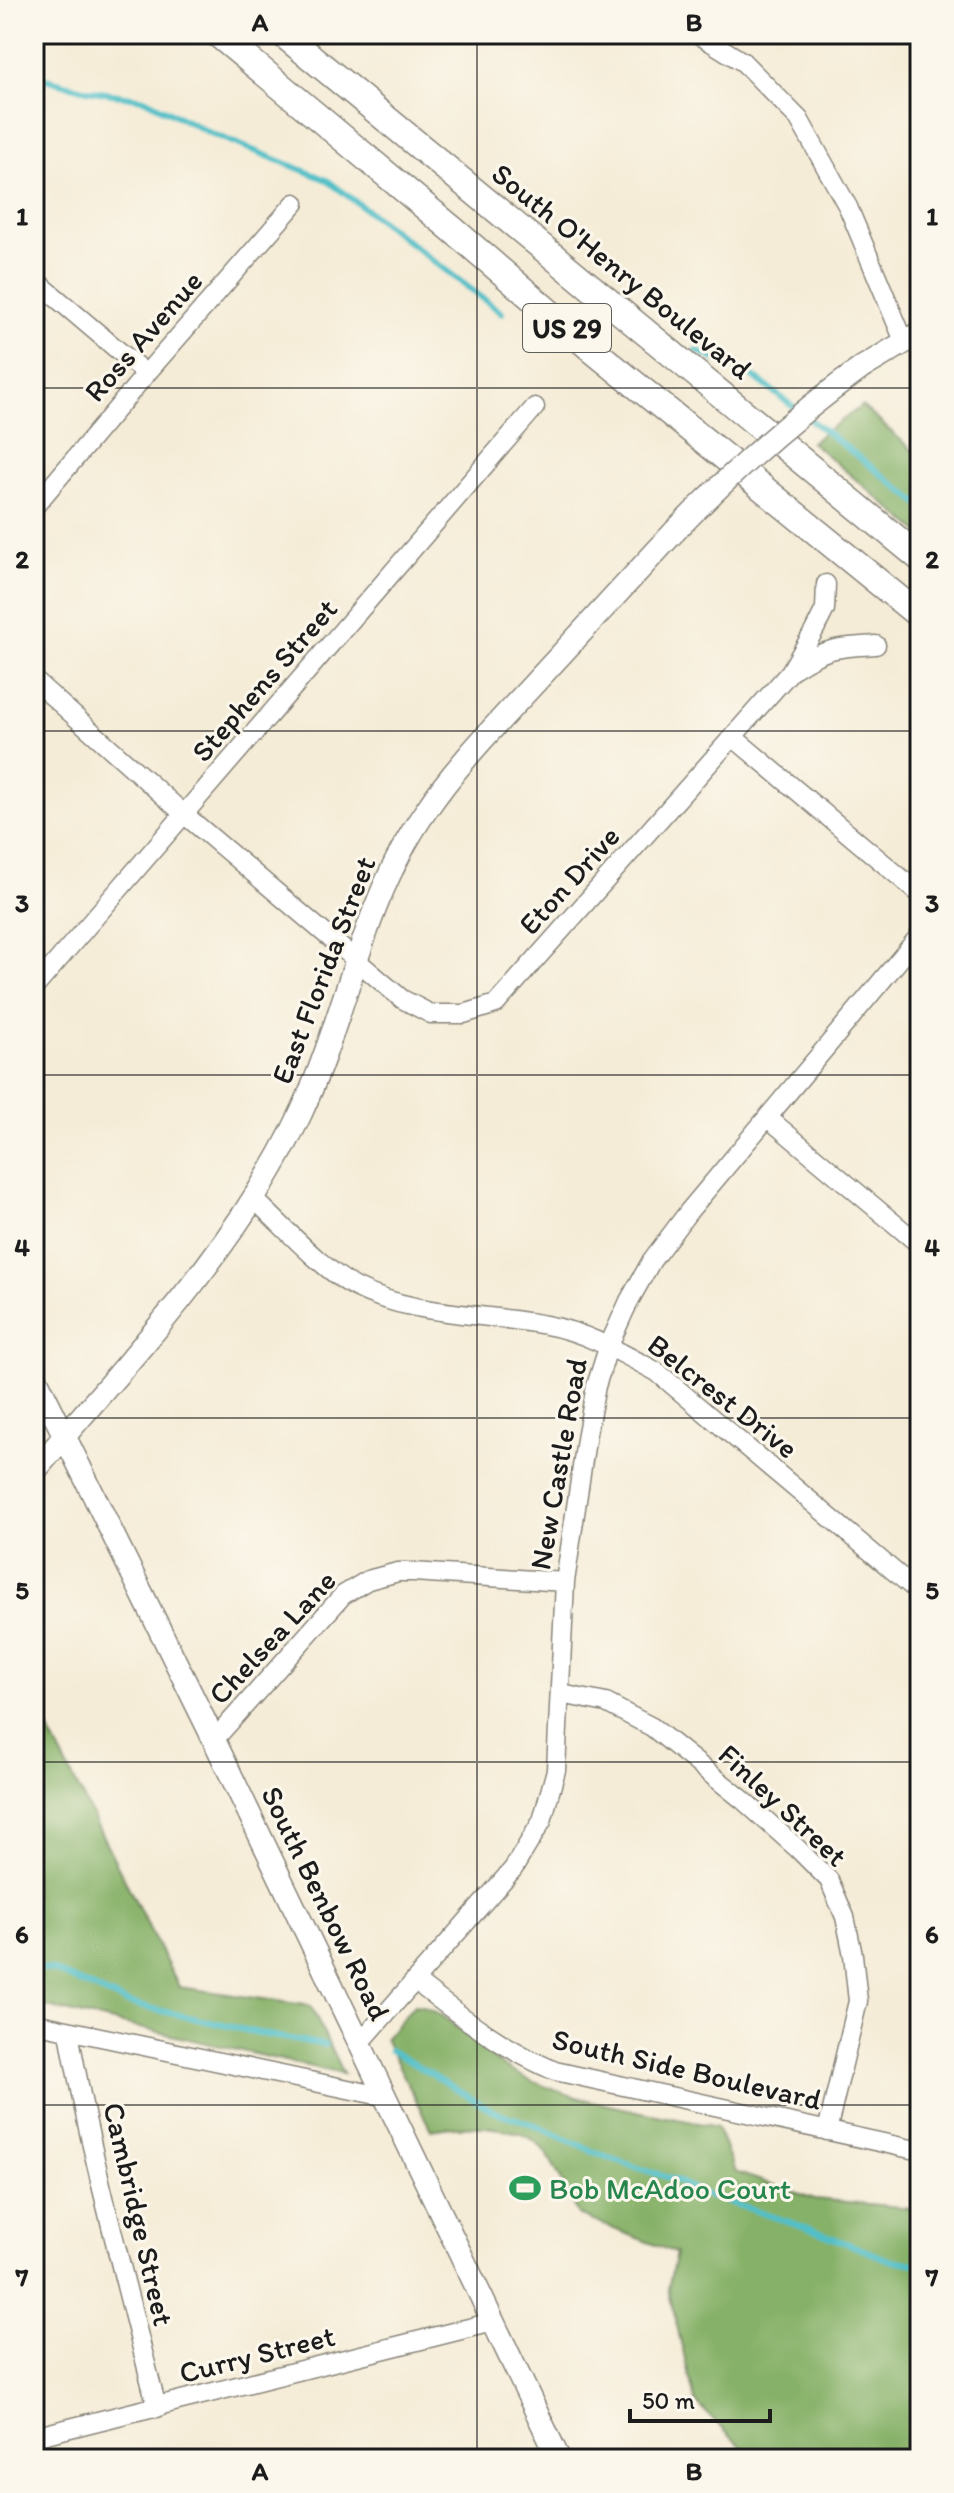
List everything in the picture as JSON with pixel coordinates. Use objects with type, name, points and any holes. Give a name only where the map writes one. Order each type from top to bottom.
[{"type":"highway","name":"US 29","points":[[218,34],[594,351],[920,616]]},
{"type":"highway","name":"South O'Henry Boulevard","points":[[283,34],[920,558]]},
{"type":"main road","name":"East Florida Street","points":[[34,1472],[212,1261],[254,1199],[302,1112],[355,959],[392,867],[424,812],[515,704],[714,491],[791,421],[863,367],[912,337]]},
{"type":"main road","name":"South Benbow Road","points":[[34,1374],[214,1740],[559,2459]]},
{"type":"street","points":[[698,34],[743,62],[799,119],[848,207],[912,337]]},
{"type":"street","name":"Ross Avenue","points":[[34,507],[295,203]]},
{"type":"street","points":[[34,279],[146,374]]},
{"type":"street","name":"Stephens Street","points":[[34,988],[535,407]]},
{"type":"street","name":"Eton Drive","points":[[34,680],[185,815],[402,999],[431,1014],[464,1014],[496,1004],[790,672],[825,609],[826,584]]},
{"type":"street","name":"Eton Drive","points":[[790,672],[818,653],[845,646],[876,645]]},
{"type":"street","points":[[733,737],[920,894]]},
{"type":"street","name":"New Castle Road","points":[[360,2043],[513,1869],[542,1821],[556,1770],[565,1582],[596,1386],[609,1345],[652,1260],[689,1211],[920,935]]},
{"type":"street","points":[[768,1118],[920,1245]]},
{"type":"street","name":"Belcrest Drive","points":[[254,1199],[318,1258],[354,1286],[394,1302],[549,1325],[609,1345],[657,1372],[920,1593]]},
{"type":"street","name":"Chelsea Lane","points":[[214,1740],[333,1604],[368,1580],[398,1572],[413,1572],[565,1582]]},
{"type":"street","name":"Finley Street","points":[[561,1694],[606,1703],[652,1727],[754,1810],[829,1880],[845,1917],[858,2001],[827,2131]]},
{"type":"street","name":"South Side Boulevard","points":[[415,1981],[483,2033],[520,2056],[555,2071],[920,2151]]},
{"type":"street","points":[[34,2023],[386,2097]]},
{"type":"street","name":"Cambridge Street","points":[[69,2032],[111,2226],[157,2408]]},
{"type":"street","name":"Curry Street","points":[[34,2437],[493,2322]]},
{"type":"green space","points":[[862,406],[920,457],[920,533],[811,442]]},
{"type":"green space","points":[[34,1701],[179,1987],[311,2006],[343,2074],[34,2004]]},
{"type":"green space","points":[[414,2005],[438,2014],[499,2063],[534,2082],[611,2106],[717,2127],[735,2172],[815,2199],[912,2208],[920,2205],[920,2459],[753,2459],[695,2401],[668,2288],[676,2253],[578,2215],[552,2163],[533,2140],[490,2128],[431,2130],[385,2039]]},
{"type":"waterway","points":[[34,76],[87,90],[144,99],[210,133],[327,180],[502,313]]},
{"type":"waterway","points":[[696,350],[757,379],[920,504]]},
{"type":"waterway","points":[[34,1967],[54,1971],[127,2003],[325,2045]]},
{"type":"waterway","points":[[390,2050],[495,2112],[527,2122],[604,2156],[677,2181],[706,2195],[805,2227],[887,2259],[920,2265]]},
{"type":"place","name":"Bob McAdoo Court","points":[[525,2188]]}]
